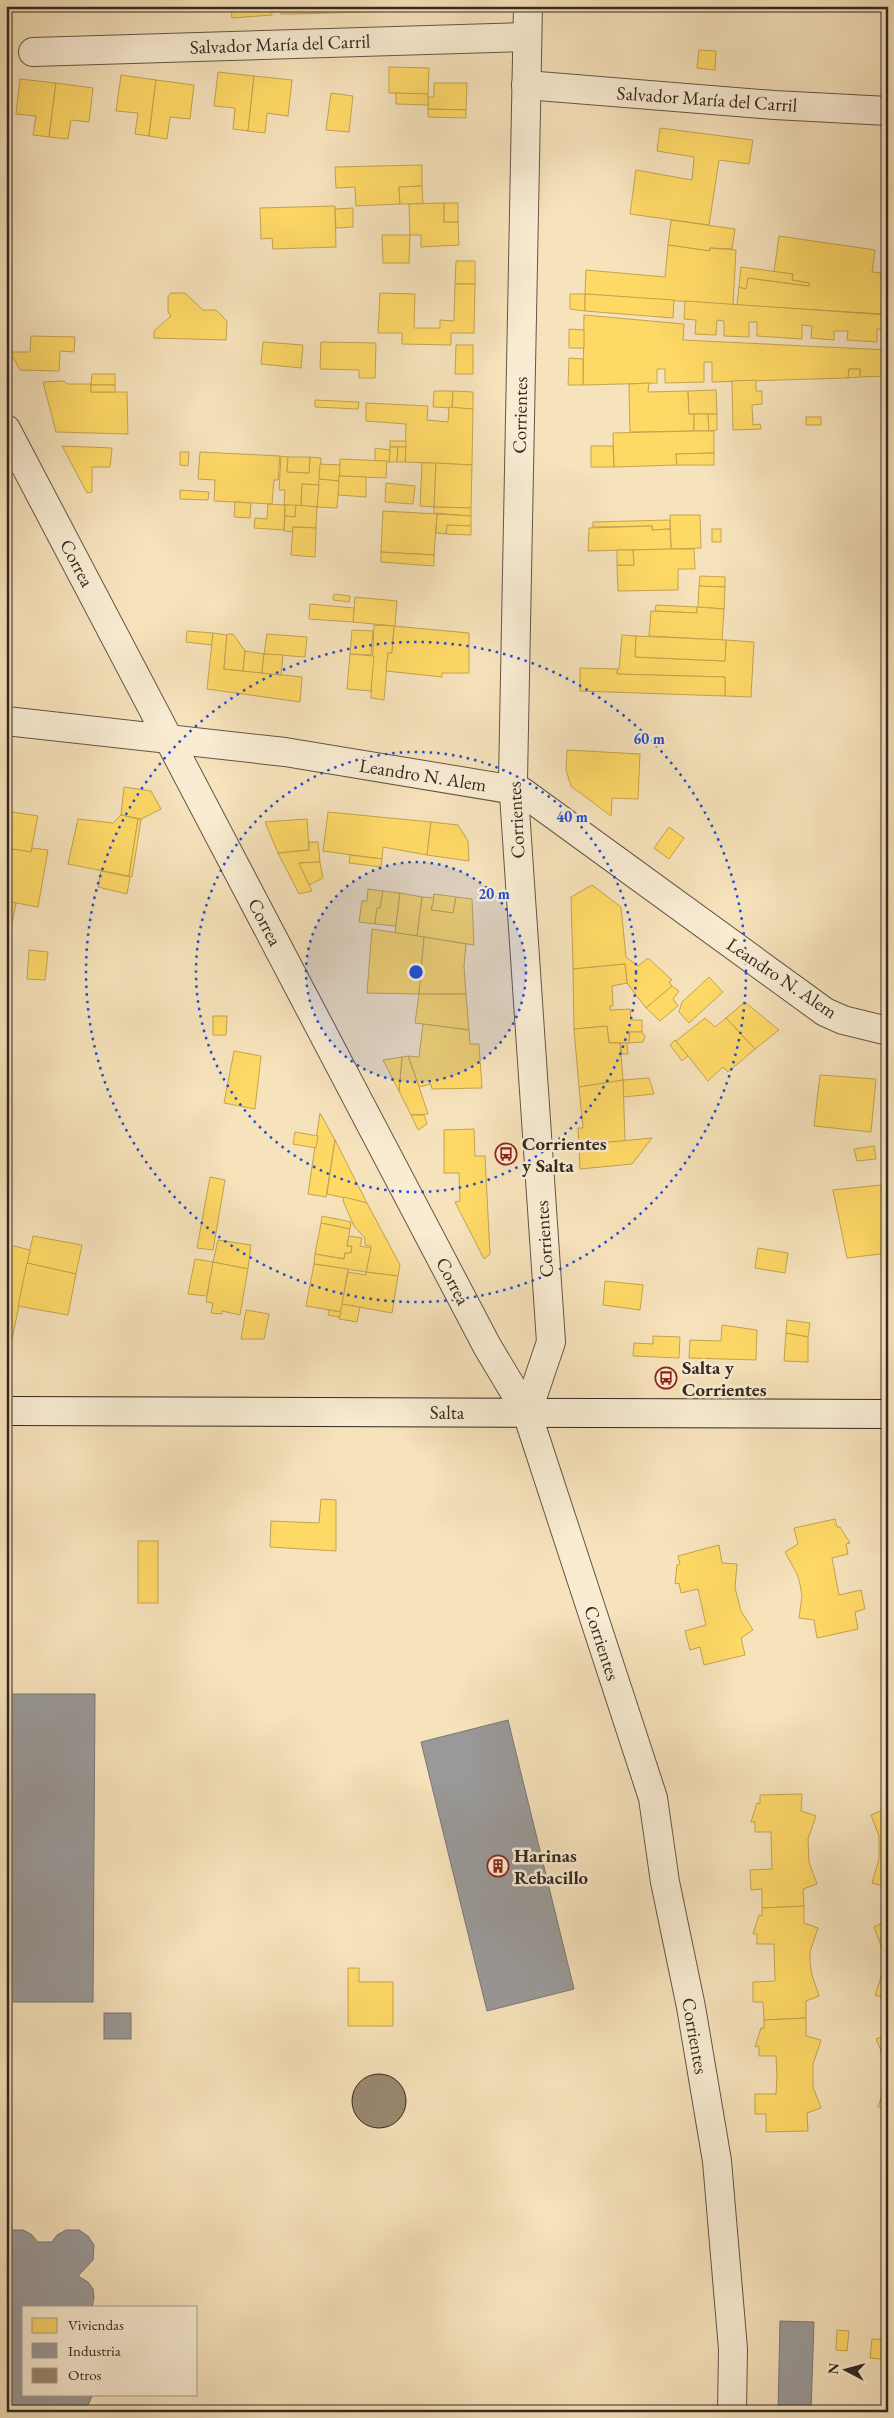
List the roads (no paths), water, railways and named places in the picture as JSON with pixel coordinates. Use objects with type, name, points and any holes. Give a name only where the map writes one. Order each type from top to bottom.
[{"type":"street","name":"Corrientes","points":[[528,6],[514,790],[551,1342],[527,1413],[653,1798],[665,1882],[691,2007],[717,2161],[733,2349],[732,2412]]},
{"type":"street","name":"Salvador María del Carril","points":[[33,52],[527,37]]},
{"type":"street","name":"Salvador María del Carril","points":[[526,84],[774,105],[888,111]]},
{"type":"street","name":"Correa","points":[[6,429],[487,1346],[527,1413]]},
{"type":"street","name":"Leandro N. Alem","points":[[6,721],[285,752],[521,791],[825,1012],[843,1020],[888,1031]]},
{"type":"street","name":"Salta","points":[[6,1411],[888,1414]]},
{"type":"place","name":"Corrientes y Salta","points":[[506,1154]]},
{"type":"place","name":"Salta y Corrientes","points":[[666,1378]]},
{"type":"place","name":"Harinas Rebacillo","points":[[498,1866]]}]
